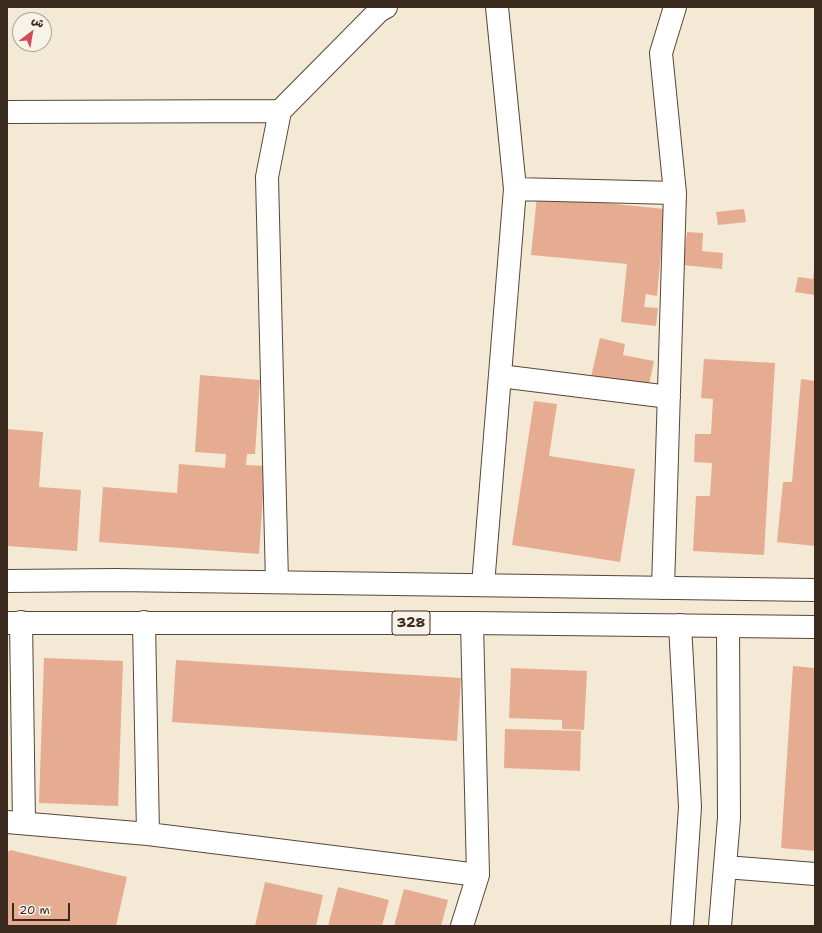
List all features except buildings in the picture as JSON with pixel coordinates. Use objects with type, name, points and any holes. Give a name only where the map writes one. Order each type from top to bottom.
[{"type":"street","points":[[277,582],[267,178],[280,111],[379,11],[386,7]]},
{"type":"street","points":[[484,586],[515,189],[497,7]]},
{"type":"street","points":[[663,588],[675,193],[661,53],[675,7]]},
{"type":"street","points":[[7,112],[280,111]]},
{"type":"street","points":[[515,189],[675,193]]},
{"type":"street","points":[[500,376],[669,397]]},
{"type":"street","points":[[7,581],[116,580],[815,590]]},
{"type":"street","points":[[144,622],[148,834]]},
{"type":"street","points":[[14,623],[15,822],[148,834],[478,874]]},
{"type":"street","name":"328","points":[[14,623],[472,623],[815,627]]},
{"type":"street","points":[[462,926],[478,874],[472,623]]},
{"type":"street","points":[[680,625],[690,807],[682,926]]},
{"type":"street","points":[[720,926],[729,818],[728,626]]},
{"type":"street","points":[[725,867],[815,874]]}]
